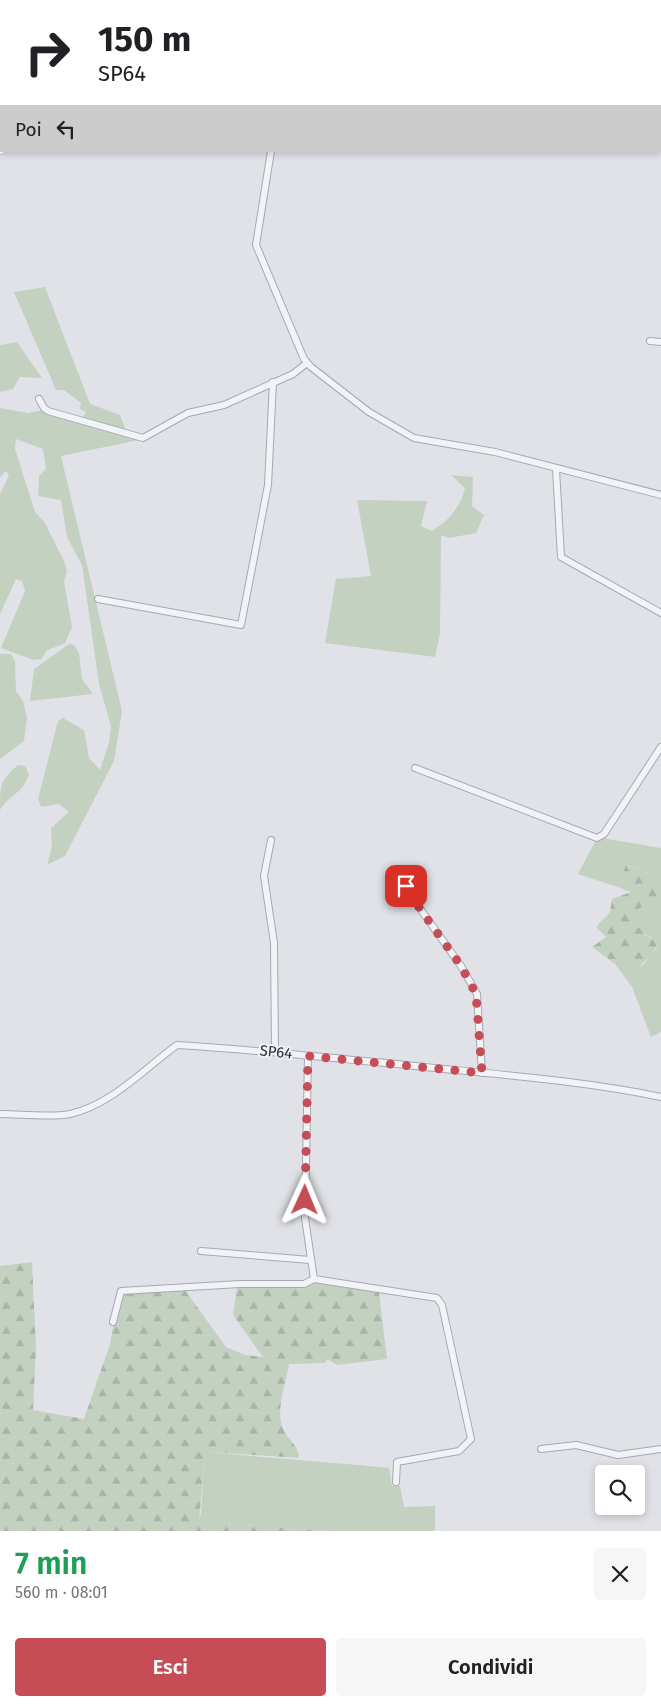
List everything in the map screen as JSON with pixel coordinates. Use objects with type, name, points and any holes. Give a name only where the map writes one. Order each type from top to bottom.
[{"type":"street","points":[[271,152],[256,245],[307,363],[369,412],[414,438],[495,452],[661,495]]},
{"type":"street","points":[[650,341],[661,342]]},
{"type":"street","points":[[39,399],[48,411],[143,438],[188,413],[224,405],[298,372],[307,363]]},
{"type":"street","points":[[98,599],[241,625],[268,485],[273,382]]},
{"type":"street","points":[[556,469],[561,557],[661,613]]},
{"type":"street","points":[[415,768],[597,838],[604,834],[661,747]]},
{"type":"street","points":[[270,840],[264,876],[274,943],[275,1051]]},
{"type":"street","points":[[415,883],[408,884],[406,889],[461,966],[476,994],[482,1073]]},
{"type":"street","name":"SP64","points":[[0,1114],[61,1114],[83,1110],[106,1100],[177,1045],[275,1051],[308,1056],[610,1086],[661,1097]]},
{"type":"street","points":[[308,1056],[305,1218],[314,1279]]},
{"type":"street","points":[[201,1251],[310,1260]]},
{"type":"street","points":[[113,1322],[120,1291],[240,1284],[304,1284],[314,1279],[434,1296],[441,1302],[472,1439],[459,1451],[397,1462],[396,1482]]},
{"type":"street","points":[[541,1449],[576,1444],[618,1455],[661,1449]]},
{"type":"green space","points":[[45,287],[90,404],[120,415],[127,434],[139,437],[139,440],[61,456],[122,711],[114,761],[65,856],[47,865],[52,846],[51,828],[69,812],[59,804],[41,807],[38,799],[58,721],[63,718],[84,730],[89,758],[100,770],[109,743],[111,726],[99,684],[82,565],[67,537],[61,500],[38,496],[39,476],[46,469],[43,449],[16,439],[15,449],[35,512],[45,523],[67,571],[64,581],[72,627],[65,643],[46,651],[42,659],[33,660],[1,648],[25,591],[22,581],[16,579],[0,614],[0,494],[9,475],[5,471],[0,478],[0,408],[28,413],[43,410],[80,421],[86,412],[80,409],[81,403],[64,390],[56,390],[14,292]]},
{"type":"green space","points":[[17,342],[42,378],[20,377],[13,389],[0,392],[0,345]]},
{"type":"green space","points":[[451,475],[473,477],[472,506],[484,515],[476,533],[449,538],[441,535],[440,634],[435,657],[325,643],[336,579],[371,576],[357,500],[427,501],[421,526],[432,531],[453,513],[463,495],[465,488]]},
{"type":"green space","points":[[69,644],[74,645],[79,653],[82,679],[93,694],[30,701],[34,669]]},
{"type":"green space","points":[[0,654],[11,654],[15,661],[16,691],[23,701],[27,718],[24,741],[0,759]]},
{"type":"green space","points":[[18,765],[25,766],[29,774],[20,790],[0,810],[2,784]]},
{"type":"green space","points":[[602,838],[661,848],[661,879],[627,865],[618,887],[578,874],[596,840]]},
{"type":"green space","points":[[626,865],[661,879],[661,904],[647,899],[631,922],[646,933],[644,935],[659,942],[651,956],[637,968],[618,953],[615,964],[592,947],[606,937],[596,927],[610,912],[612,899],[631,892],[618,887]]},
{"type":"green space","points":[[648,898],[661,904],[661,1032],[651,1037],[632,987],[615,964],[618,953],[642,966],[656,949],[659,942],[644,934],[631,922]]},
{"type":"green space","points":[[32,1262],[36,1348],[33,1410],[84,1419],[110,1344],[118,1298],[125,1290],[182,1286],[226,1347],[245,1355],[263,1357],[233,1315],[237,1288],[297,1286],[315,1281],[379,1292],[387,1359],[337,1365],[327,1359],[325,1363],[289,1364],[280,1413],[283,1429],[295,1446],[299,1458],[209,1452],[204,1464],[199,1522],[327,1531],[0,1531],[0,1266]]},
{"type":"green space","points":[[208,1452],[389,1468],[392,1486],[400,1486],[404,1507],[435,1506],[435,1531],[327,1531],[198,1522],[201,1514],[204,1464]]},
{"type":"route","points":[[305,1200],[308,1056],[482,1073],[478,1034],[478,1003],[472,984],[436,927],[406,889],[406,886]]}]
